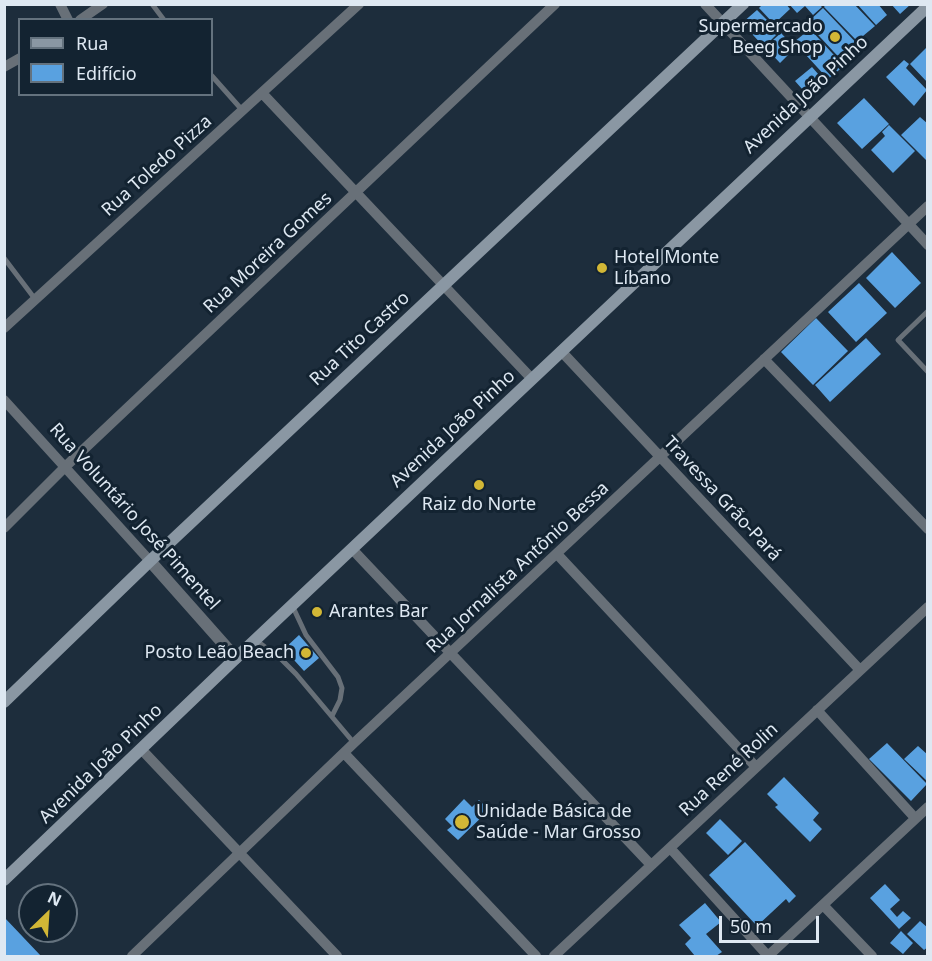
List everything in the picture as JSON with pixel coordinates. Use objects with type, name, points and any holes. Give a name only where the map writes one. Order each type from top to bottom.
[{"type":"main road","name":"Rua Tito Castro","points":[[4,702],[150,561],[743,4]]},
{"type":"main road","name":"Avenida João Pinho","points":[[4,880],[927,6]]},
{"type":"street","points":[[60,4],[67,18]]},
{"type":"street","points":[[83,18],[103,4]]},
{"type":"street","name":"Rua Toledo Pizza","points":[[4,328],[359,4]]},
{"type":"street","name":"Rua Moreira Gomes","points":[[4,528],[555,4]]},
{"type":"street","points":[[705,4],[927,245]]},
{"type":"street","points":[[4,67],[18,59]]},
{"type":"street","points":[[262,93],[532,379]]},
{"type":"street","name":"Rua Jornalista Antônio Bessa","points":[[132,957],[145,952],[344,753],[927,206]]},
{"type":"street","name":"Travessa Grão-Pará","points":[[561,351],[860,670]]},
{"type":"street","points":[[764,359],[927,529]]},
{"type":"street","name":"Rua Voluntário José Pimentel","points":[[4,400],[237,658]]},
{"type":"street","points":[[352,549],[651,865]]},
{"type":"street","points":[[557,554],[756,767]]},
{"type":"street","name":"Rua René Rolin","points":[[554,957],[927,607]]},
{"type":"street","points":[[817,710],[915,819]]},
{"type":"street","points":[[142,750],[337,957]]},
{"type":"street","points":[[344,753],[536,957]]},
{"type":"street","points":[[670,848],[768,956],[927,807]]},
{"type":"street","points":[[823,905],[872,957]]},
{"type":"lane","points":[[152,4],[162,18]]},
{"type":"lane","points":[[213,77],[243,111]]},
{"type":"lane","points":[[4,258],[35,299]]},
{"type":"lane","points":[[927,311],[898,340],[927,372]]},
{"type":"lane","points":[[292,605],[306,635],[339,676],[342,688],[340,700],[332,716]]},
{"type":"lane","points":[[255,640],[281,659],[296,674],[354,744]]},
{"type":"building","points":[[763,4],[786,4],[790,9],[774,24],[759,8]]},
{"type":"building","points":[[789,4],[819,4],[822,7],[813,15],[805,6],[797,13]]},
{"type":"building","points":[[826,4],[854,4],[875,26],[857,41],[824,7]]},
{"type":"building","points":[[857,4],[878,4],[887,15],[876,25]]},
{"type":"building","points":[[891,4],[911,4],[900,14]]},
{"type":"building","name":"Supermercado Beeg Shop","points":[[823,8],[863,50],[846,65],[807,23]]},
{"type":"building","points":[[757,10],[779,32],[764,47],[742,23]]},
{"type":"building","points":[[810,29],[844,66],[828,79],[794,42]]},
{"type":"building","points":[[781,33],[795,48],[780,63],[765,47]]},
{"type":"building","points":[[928,46],[928,83],[910,64]]},
{"type":"building","points":[[904,60],[909,64],[906,68],[927,90],[914,106],[886,77]]},
{"type":"building","points":[[812,67],[826,83],[810,98],[795,81]]},
{"type":"building","points":[[864,98],[889,124],[862,149],[837,123]]},
{"type":"building","points":[[920,117],[928,124],[928,162],[901,135]]},
{"type":"building","points":[[889,125],[915,151],[893,173],[871,150],[885,136],[882,132]]},
{"type":"building","points":[[892,252],[921,283],[895,308],[866,278]]},
{"type":"building","points":[[859,283],[887,313],[856,342],[828,312]]},
{"type":"building","points":[[816,318],[848,351],[813,385],[781,352]]},
{"type":"building","points":[[866,338],[881,354],[830,402],[815,385]]},
{"type":"building","points":[[299,635],[319,658],[304,671],[284,649]]},
{"type":"building","points":[[887,743],[927,784],[911,801],[869,759]]},
{"type":"building","points":[[918,746],[928,755],[928,782],[904,759]]},
{"type":"building","points":[[784,777],[819,813],[813,820],[822,829],[810,842],[775,807],[778,805],[767,794]]},
{"type":"building","name":"Unidade Básica de Saúde - Mar Grosso","points":[[464,799],[472,807],[479,800],[489,810],[458,840],[447,830],[452,826],[445,819]]},
{"type":"building","points":[[720,819],[742,841],[728,855],[706,833]]},
{"type":"building","points":[[745,842],[796,896],[789,903],[786,899],[757,926],[709,875]]},
{"type":"building","points":[[885,884],[900,900],[890,909],[897,917],[903,911],[911,918],[899,929],[870,898]]},
{"type":"building","points":[[705,903],[721,922],[706,934],[722,952],[716,956],[695,956],[685,944],[691,938],[679,925]]},
{"type":"building","points":[[4,917],[18,932],[18,943],[29,943],[41,956],[4,956]]},
{"type":"building","points":[[920,921],[928,928],[928,947],[924,950],[907,934]]},
{"type":"building","points":[[901,931],[913,943],[903,954],[890,943]]},
{"type":"place","name":"Supermercado Beeg Shop","points":[[835,37]]},
{"type":"place","name":"Hotel Monte Líbano","points":[[602,268]]},
{"type":"place","name":"Raiz do Norte","points":[[479,485]]},
{"type":"place","name":"Arantes Bar","points":[[317,612]]},
{"type":"place","name":"Posto Leão Beach","points":[[306,653]]},
{"type":"place","name":"Unidade Básica de Saúde - Mar Grosso","points":[[462,822]]}]
